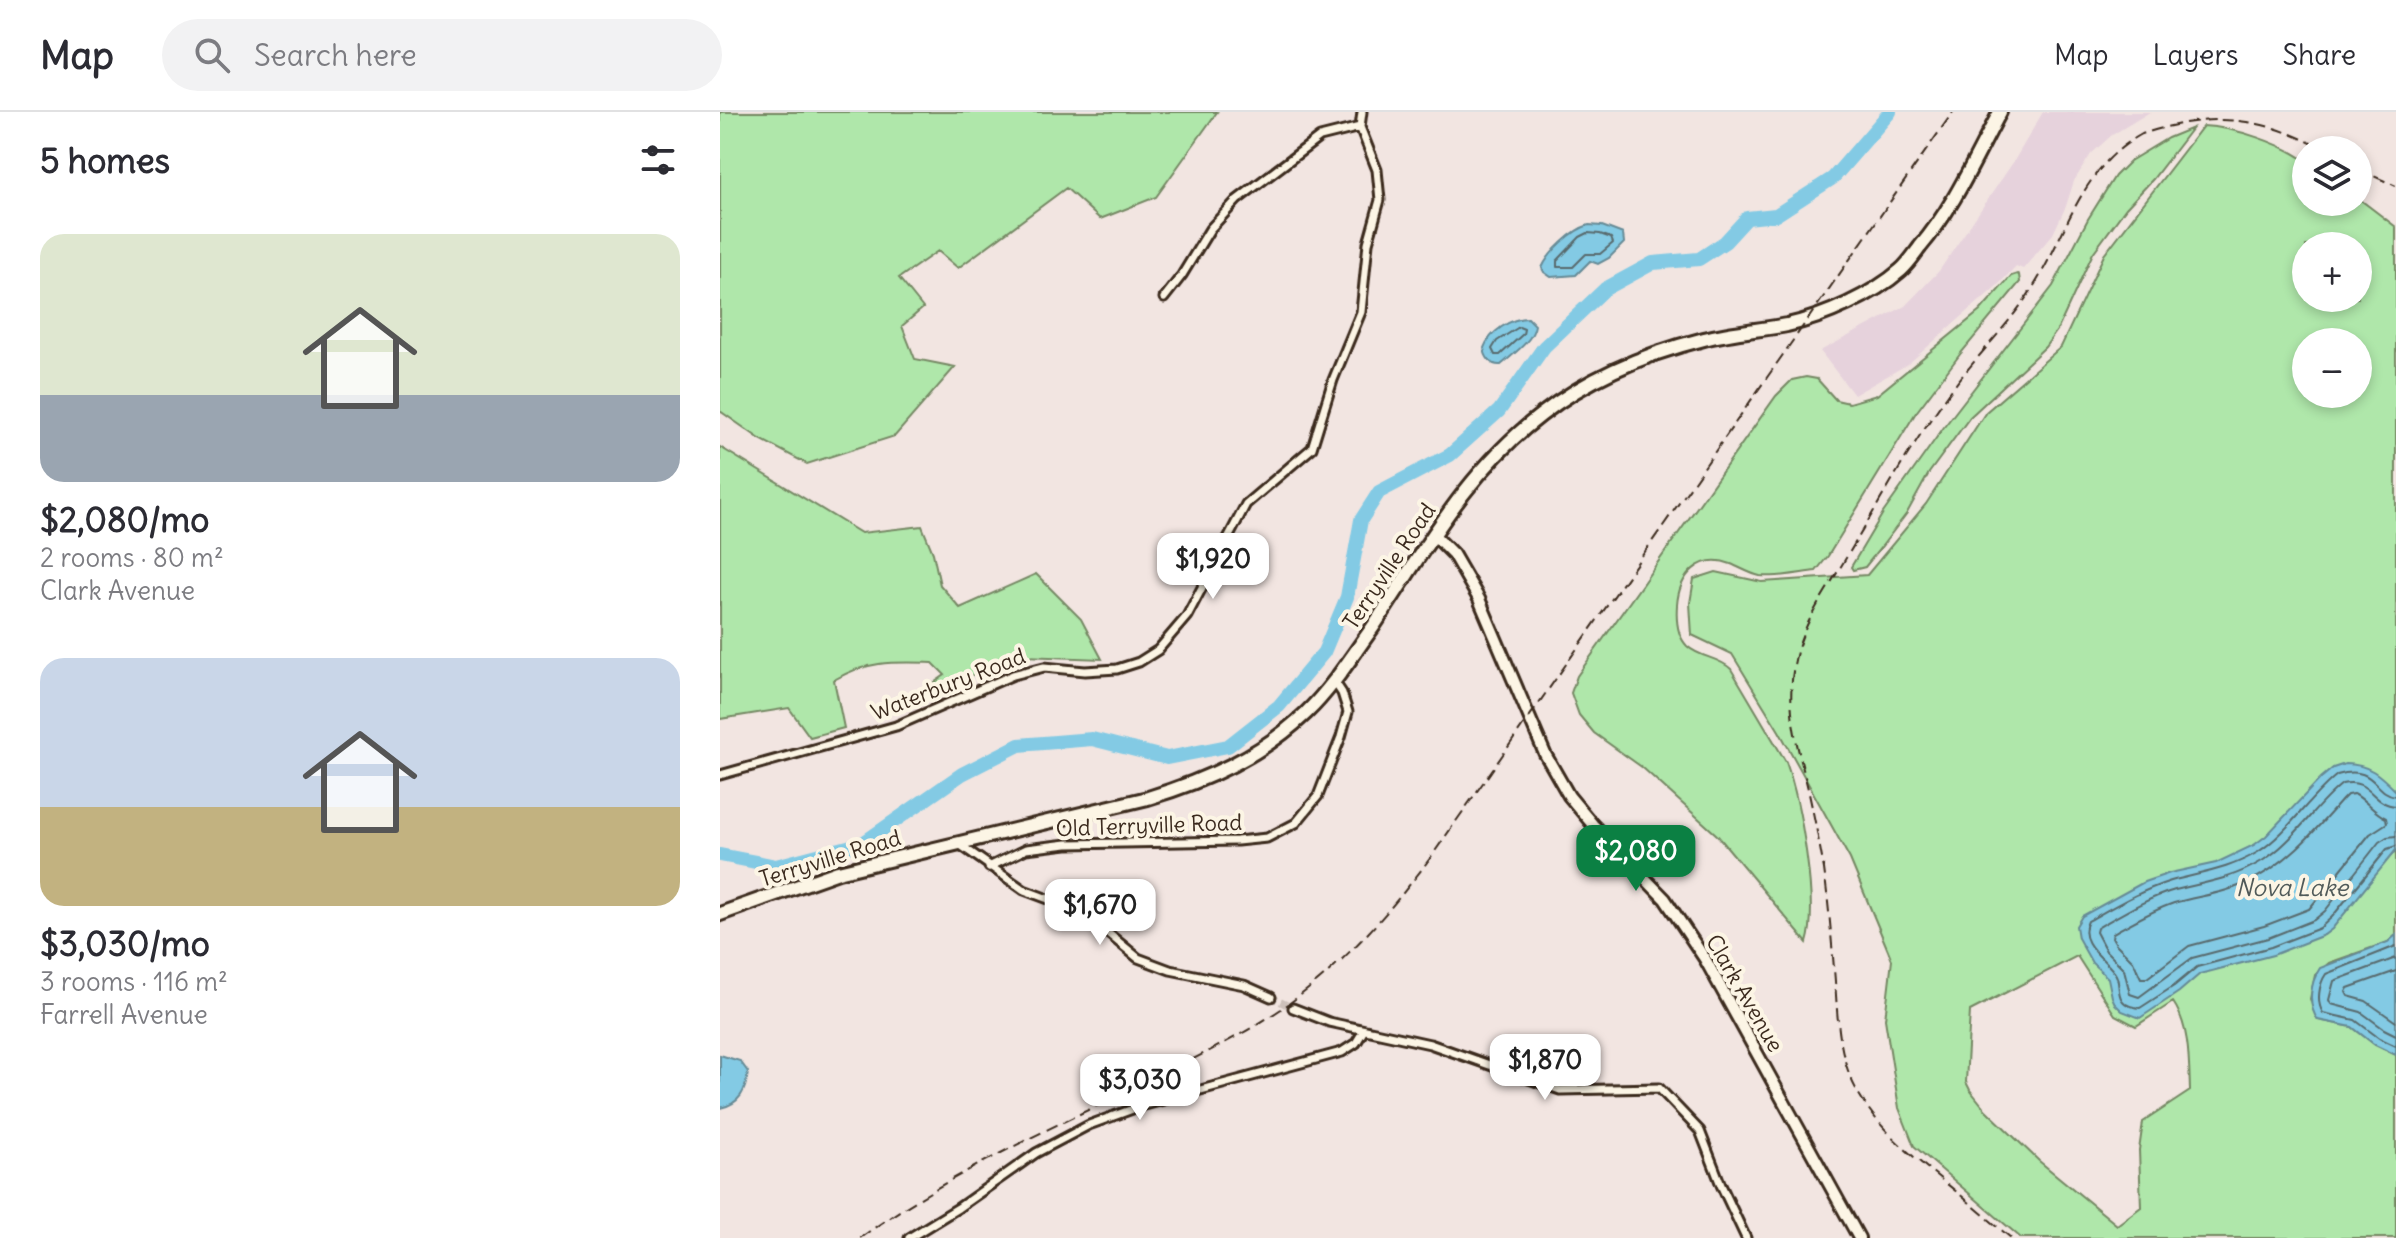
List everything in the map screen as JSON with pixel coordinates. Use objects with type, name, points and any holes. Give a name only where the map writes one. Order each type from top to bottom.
[{"type":"highway","name":"Terryville Road","points":[[720,914],[838,872],[1148,798],[1211,777],[1237,764],[1306,713],[1334,681],[1457,500],[1502,449],[1541,414],[1624,364],[1706,338],[1791,324],[1850,304],[1901,270],[1942,221],[2000,112]]},
{"type":"main road","name":"Clark Avenue","points":[[1434,535],[1453,554],[1479,599],[1545,754],[1569,796],[1665,899],[1697,947],[1859,1238]]},
{"type":"street","name":"Waterbury Road","points":[[720,775],[896,726],[1013,675],[1044,667],[1085,671],[1117,669],[1139,662],[1158,650],[1187,616],[1246,504],[1312,448],[1333,380],[1361,312],[1368,243],[1380,200],[1377,170],[1360,127],[1362,112]]},
{"type":"street","points":[[1164,298],[1210,229],[1237,200],[1320,137],[1360,127]]},
{"type":"street","name":"Old Terryville Road","points":[[989,867],[1026,849],[1067,844],[1237,841],[1267,838],[1296,823],[1318,796],[1348,712],[1334,681]]},
{"type":"street","points":[[958,843],[1024,890],[1067,906],[1098,925],[1145,962],[1244,985],[1271,997]]},
{"type":"street","points":[[1293,1008],[1329,1022],[1430,1044],[1560,1090],[1659,1088],[1700,1131],[1746,1238]]},
{"type":"street","points":[[909,1238],[1036,1153],[1089,1125],[1141,1106],[1342,1052],[1356,1043],[1364,1030]]},
{"type":"shaded area","points":[[2043,112],[2150,112],[2112,135],[2091,154],[2074,181],[2053,234],[2023,269],[2016,266],[1908,364],[1854,395],[1820,351],[1905,306],[1939,271],[2014,161]]},
{"type":"green space","points":[[720,112],[1217,112],[1156,197],[1100,219],[1066,188],[958,268],[938,251],[899,278],[923,308],[902,326],[915,359],[955,367],[895,436],[807,464],[760,439],[720,411]]},
{"type":"green space","points":[[2203,126],[2257,137],[2292,153],[2292,216],[2372,216],[2372,209],[2396,227],[2396,935],[2388,942],[2329,963],[2315,975],[2310,999],[2318,1020],[2352,1027],[2375,1045],[2396,1055],[2396,1238],[2021,1238],[1914,1146],[1899,1108],[1885,1019],[1892,960],[1850,859],[1732,654],[1692,635],[1690,603],[1694,579],[1716,572],[1762,582],[1867,575],[1926,504],[1986,412],[2061,347],[2104,255]],"holes":[[[2077,956],[2115,1015],[2136,1026],[2173,1002],[2186,1034],[2190,1091],[2143,1122],[2139,1150],[2141,1207],[2117,1225],[2039,1161],[1986,1110],[1966,1082],[1970,1011]]]},
{"type":"green space","points":[[2192,128],[2093,253],[2058,329],[2045,347],[1970,417],[1882,546],[1865,567],[1853,570],[1851,567],[1883,513],[1944,427],[2053,286],[2088,219],[2115,176],[2130,161],[2168,138]]},
{"type":"green space","points":[[2017,274],[2020,282],[1915,414],[1816,571],[1760,576],[1731,564],[1710,561],[1693,569],[1679,594],[1677,621],[1684,642],[1692,650],[1731,669],[1786,762],[1806,852],[1811,904],[1807,943],[1718,836],[1643,768],[1594,733],[1579,715],[1571,693],[1577,676],[1776,396],[1792,380],[1806,377],[1817,379],[1836,400],[1849,403],[1877,395],[1980,311],[2011,276]]},
{"type":"green space","points":[[720,447],[861,533],[922,526],[933,553],[940,585],[960,608],[1036,574],[1081,619],[1102,659],[1023,656],[915,696],[945,675],[933,663],[894,663],[858,669],[834,680],[844,728],[810,737],[789,708],[720,719]]},
{"type":"water","points":[[1589,225],[1623,234],[1624,243],[1609,258],[1598,264],[1590,261],[1576,275],[1551,277],[1544,272],[1542,268],[1555,249]]},
{"type":"water","points":[[1528,318],[1535,325],[1527,342],[1501,365],[1491,362],[1484,348],[1496,331],[1508,323]]},
{"type":"water","name":"Nova Lake","points":[[2345,764],[2374,772],[2396,791],[2396,850],[2332,929],[2273,955],[2200,974],[2140,1018],[2122,1011],[2112,997],[2108,978],[2092,963],[2078,938],[2076,926],[2082,916],[2144,882],[2216,863],[2254,845],[2321,778],[2333,768]]},
{"type":"water","points":[[2396,935],[2396,1055],[2375,1045],[2352,1027],[2318,1020],[2312,1008],[2311,994],[2320,968],[2388,942]]},
{"type":"water","points":[[720,1055],[740,1061],[748,1072],[741,1096],[720,1108]]},
{"type":"waterway","points":[[720,855],[776,866],[863,843],[962,774],[1019,745],[1092,739],[1167,758],[1228,746],[1279,706],[1324,652],[1347,597],[1361,520],[1379,492],[1450,455],[1499,411],[1544,347],[1605,289],[1653,263],[1699,259],[1725,242],[1747,218],[1776,215],[1833,178],[1890,112]]},
{"type":"tunnel","points":[[1271,997],[1293,1008]]},
{"type":"railway","points":[[860,1238],[925,1195],[992,1158],[1250,1029],[1308,989],[1365,937],[1431,857],[1953,112]]},
{"type":"railway","points":[[2011,1238],[1897,1142],[1868,1109],[1847,1068],[1838,1025],[1824,869],[1792,713],[1792,682],[1797,650],[1815,609],[1918,438],[1954,386],[2028,295],[2075,207],[2102,166],[2142,134],[2190,122],[2235,121],[2296,136]]},
{"type":"railway","points":[[2372,175],[2396,186]]}]
